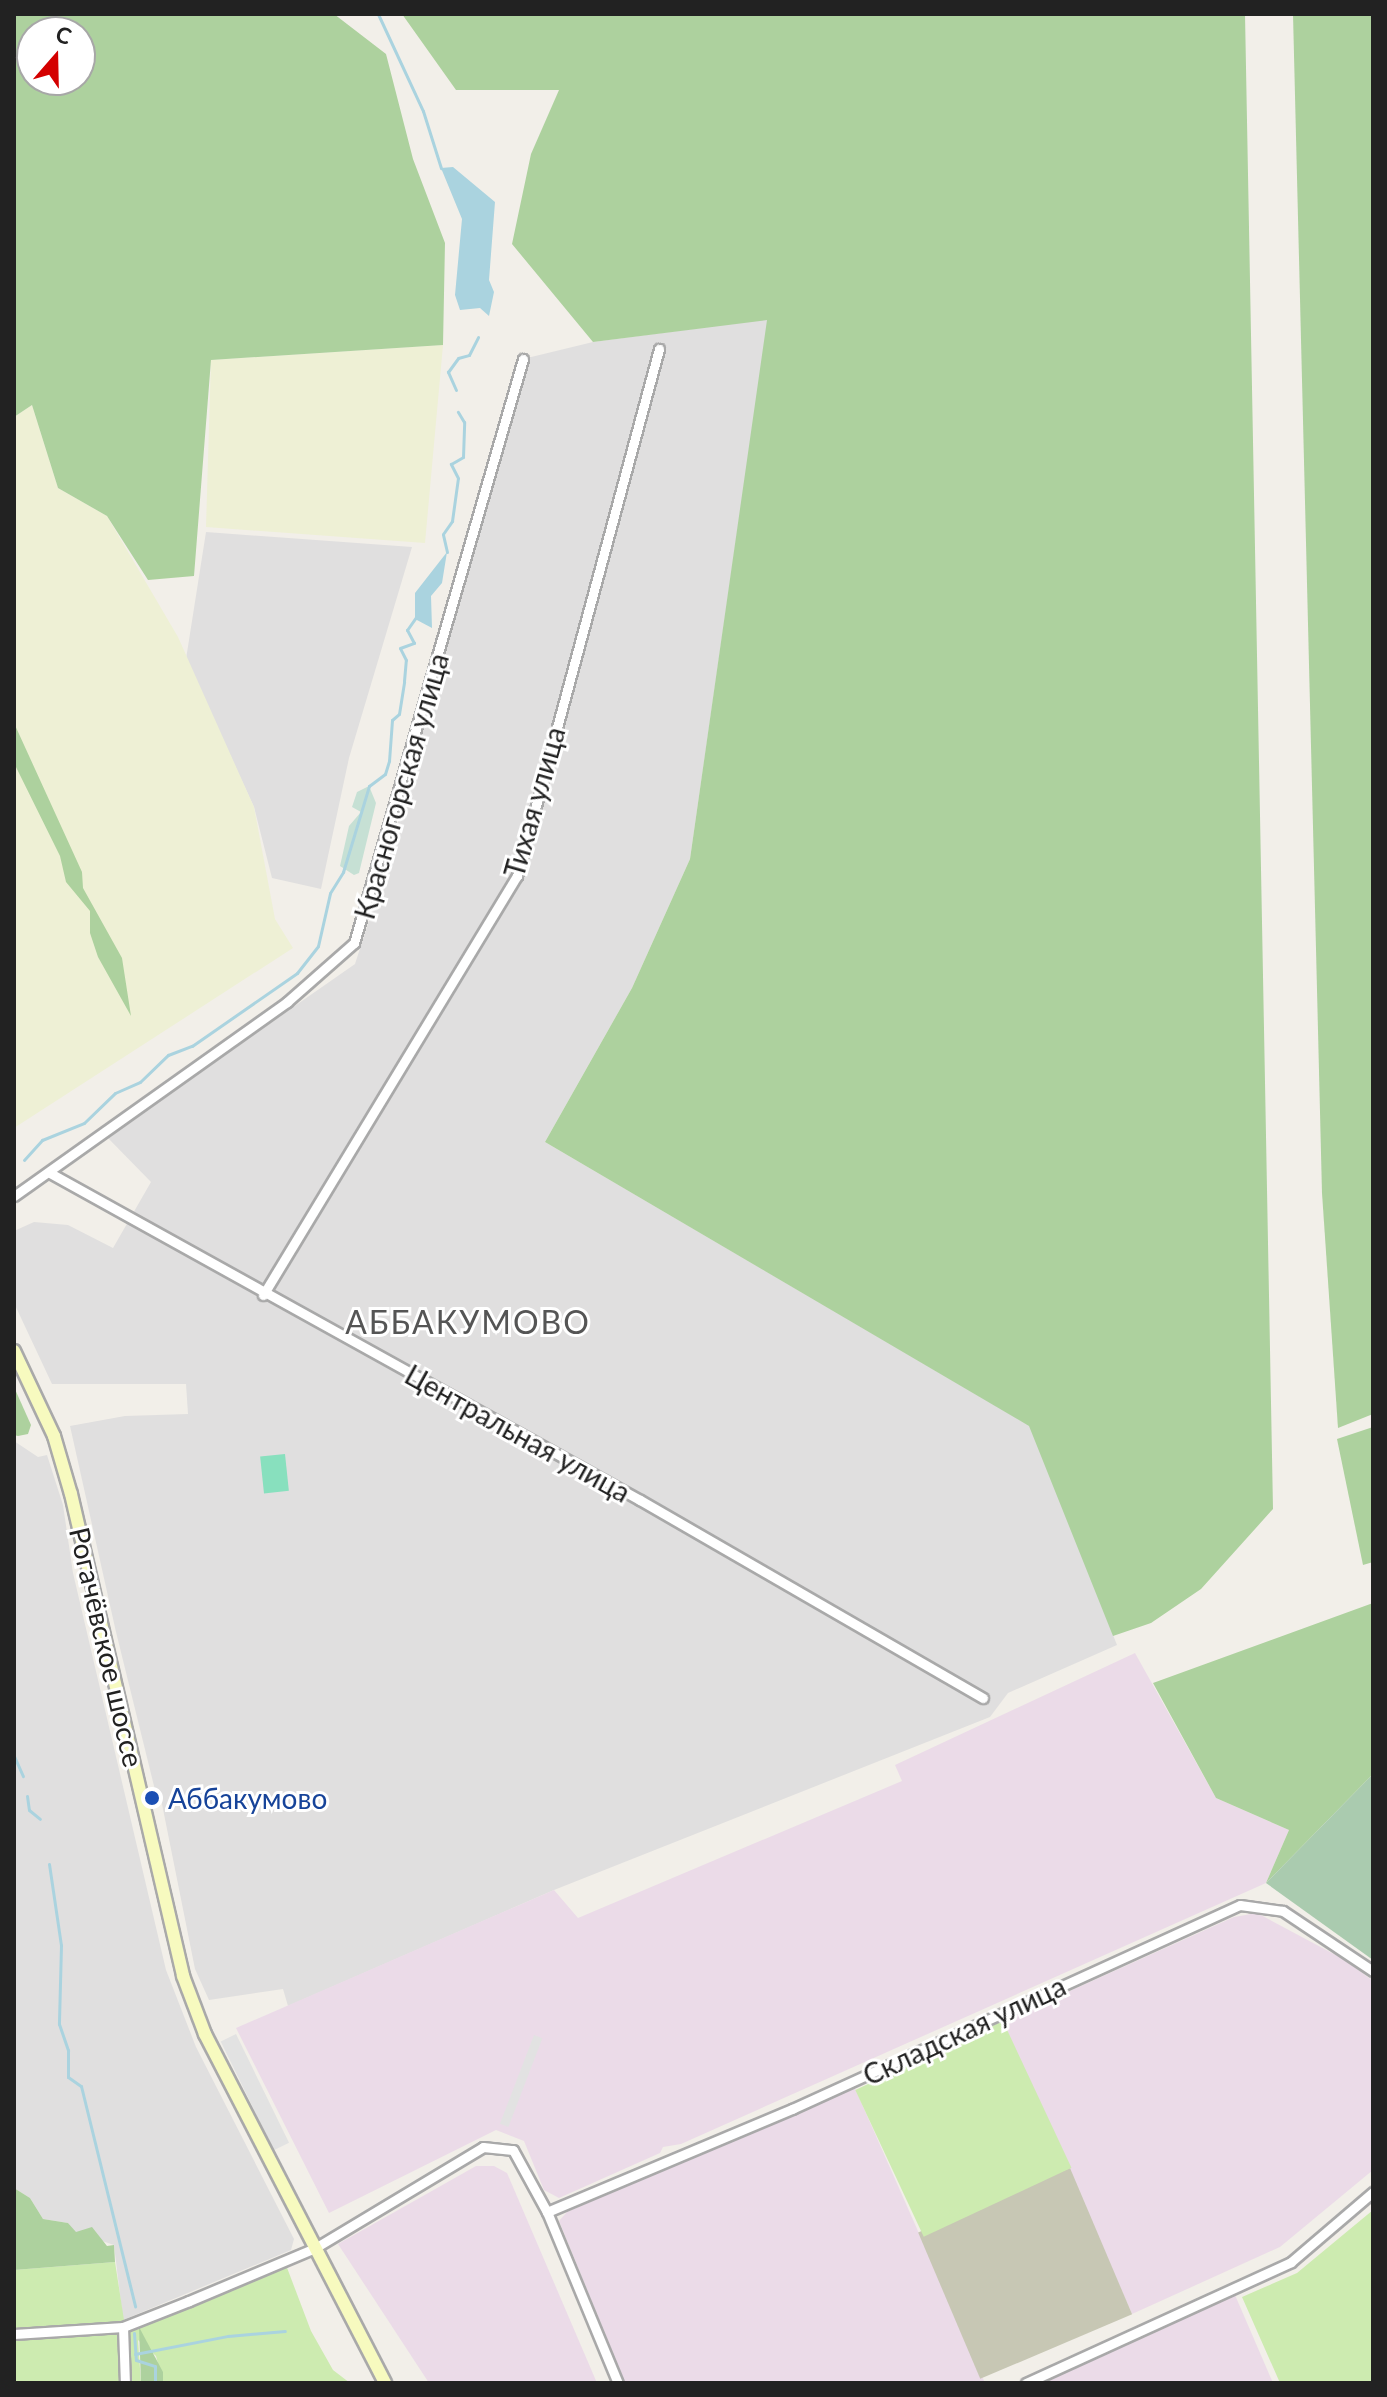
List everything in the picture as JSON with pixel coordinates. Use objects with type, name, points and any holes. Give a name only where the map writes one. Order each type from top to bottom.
[{"type":"main road","name":"Рогачёвское шоссе","points":[[14,1351],[54,1436],[71,1494],[183,1976],[205,2034],[385,2383]]},
{"type":"street","name":"Тихая улица","points":[[263,1295],[517,876],[659,349]]},
{"type":"street","name":"Красногорская улица","points":[[14,1196],[287,1002],[354,943],[523,359]]},
{"type":"street","name":"Центральная улица","points":[[50,1173],[263,1295],[640,1500],[983,1698]]},
{"type":"street","name":"Складская улица","points":[[547,2212],[792,2109],[1240,1905],[1283,1911],[1373,1971]]},
{"type":"street","points":[[14,2334],[123,2327],[315,2248],[390,2199],[494,2144],[520,2157],[547,2212],[618,2383]]},
{"type":"street","points":[[1026,2383],[1291,2262],[1373,2192]]},
{"type":"street","points":[[123,2327],[125,2383]]},
{"type":"shaded area","points":[[768,319],[690,859],[632,988],[545,1142],[1030,1426],[1117,1645],[1008,1693],[990,1717],[554,1890],[288,2006],[283,1989],[209,2000],[195,1969],[159,1789],[155,1790],[116,1632],[70,1426],[125,1416],[188,1414],[186,1384],[52,1384],[14,1303],[14,1231],[34,1222],[68,1225],[113,1248],[151,1182],[107,1137],[355,964],[383,877],[523,359],[593,342]]},
{"type":"shaded area","points":[[443,345],[425,543],[206,527],[211,360]]},
{"type":"shaded area","points":[[32,405],[58,488],[107,516],[178,637],[254,807],[275,919],[293,948],[14,1128],[14,417]]},
{"type":"shaded area","points":[[206,532],[412,547],[349,758],[321,889],[272,878],[254,807],[186,659]]},
{"type":"shaded area","points":[[369,786],[376,803],[359,873],[354,875],[340,866],[349,826],[361,812],[352,807],[357,792]]},
{"type":"shaded area","points":[[14,1441],[38,1457],[47,1455],[63,1505],[73,1573],[166,1970],[196,2047],[294,2239],[291,2250],[123,2320],[114,2245],[75,2232],[68,2223],[43,2219],[30,2198],[14,2188]]},
{"type":"shaded area","points":[[1135,1653],[1216,1798],[1289,1830],[1266,1883],[681,2144],[663,2147],[660,2153],[559,2198],[544,2190],[524,2141],[496,2130],[329,2213],[236,2028],[554,1890],[578,1918],[902,1781],[895,1765]]},
{"type":"shaded area","points":[[1257,1913],[1345,1960],[1373,1981],[1373,2170],[1280,2247],[1132,2314],[1003,2021],[1234,1917]]},
{"type":"shaded area","points":[[236,2034],[289,2143],[274,2150],[221,2041]]},
{"type":"shaded area","points":[[534,2035],[542,2038],[508,2127],[500,2124]]},
{"type":"shaded area","points":[[854,2086],[985,2383],[625,2383],[559,2221],[567,2212]]},
{"type":"shaded area","points":[[476,2166],[494,2166],[507,2173],[597,2383],[429,2383],[338,2244]]},
{"type":"shaded area","points":[[1070,2168],[1132,2314],[980,2379],[918,2232]]},
{"type":"shaded area","points":[[1235,2295],[1273,2383],[1042,2383],[1156,2331]]},
{"type":"green space","points":[[14,14],[334,14],[386,54],[413,159],[445,243],[443,345],[211,360],[194,576],[148,580],[107,516],[58,488],[32,405],[14,417]]},
{"type":"green space","points":[[402,14],[1245,14],[1273,1509],[1201,1589],[1151,1623],[1113,1636],[1029,1426],[545,1142],[632,988],[690,859],[767,320],[593,342],[512,244],[531,154],[559,90],[456,90]]},
{"type":"green space","points":[[1293,14],[1373,14],[1373,1414],[1338,1428],[1322,1193]]},
{"type":"green space","points":[[14,723],[82,872],[83,888],[122,958],[131,1016],[98,957],[90,933],[90,911],[66,882],[60,856],[14,763]]},
{"type":"green space","points":[[14,1387],[31,1425],[28,1434],[18,1436],[14,1435]]},
{"type":"green space","points":[[1373,1427],[1373,1562],[1363,1565],[1337,1439]]},
{"type":"green space","points":[[285,1454],[289,1491],[264,1493],[260,1457]]},
{"type":"green space","points":[[1373,1603],[1373,1774],[1266,1883],[1289,1830],[1216,1798],[1153,1683]]},
{"type":"green space","points":[[1373,1774],[1373,1960],[1266,1883]]},
{"type":"green space","points":[[1003,2021],[1071,2168],[924,2237],[855,2090]]},
{"type":"green space","points":[[14,2188],[30,2198],[43,2219],[68,2223],[76,2232],[92,2227],[107,2246],[114,2245],[115,2262],[14,2270]]},
{"type":"green space","points":[[1373,2210],[1373,2383],[1280,2383],[1242,2297],[1297,2273]]},
{"type":"green space","points":[[115,2262],[124,2320],[286,2265],[311,2331],[333,2370],[350,2383],[163,2383],[156,2356],[138,2340],[141,2383],[14,2383],[14,2270]]},
{"type":"green space","points":[[139,2327],[163,2372],[163,2383],[141,2383]]},
{"type":"water","points":[[453,167],[495,202],[489,280],[494,292],[489,316],[480,308],[460,310],[455,295],[462,219],[441,168]]},
{"type":"water","points":[[447,552],[442,583],[431,596],[432,628],[415,619],[415,593]]},
{"type":"waterway","points":[[378,14],[423,111],[441,168]]},
{"type":"waterway","points":[[456,390],[448,372],[458,358],[469,355],[478,337]]},
{"type":"waterway","points":[[447,552],[443,534],[452,521],[458,478],[451,464],[463,457],[464,422],[458,412]]},
{"type":"waterway","points":[[24,1160],[42,1140],[84,1123],[115,1093],[140,1082],[168,1055],[192,1046],[297,973],[318,946],[330,893],[343,872],[369,786],[385,774],[389,761],[392,720],[399,714],[404,681],[406,660],[400,648],[414,643],[407,630],[416,617]]},
{"type":"waterway","points":[[14,1756],[23,1776]]},
{"type":"waterway","points":[[27,1796],[29,1810],[40,1819]]},
{"type":"waterway","points":[[49,1864],[61,1945],[59,2024],[68,2050],[68,2077],[81,2086],[135,2306]]},
{"type":"waterway","points":[[135,2354],[228,2336],[285,2331]]},
{"type":"waterway","points":[[134,2333],[136,2360],[155,2366],[155,2383]]},
{"type":"place","name":"Аббакумово","points":[[152,1798]]},
{"type":"district","name":"АББАКУМОВО","points":[[468,1322]]}]
